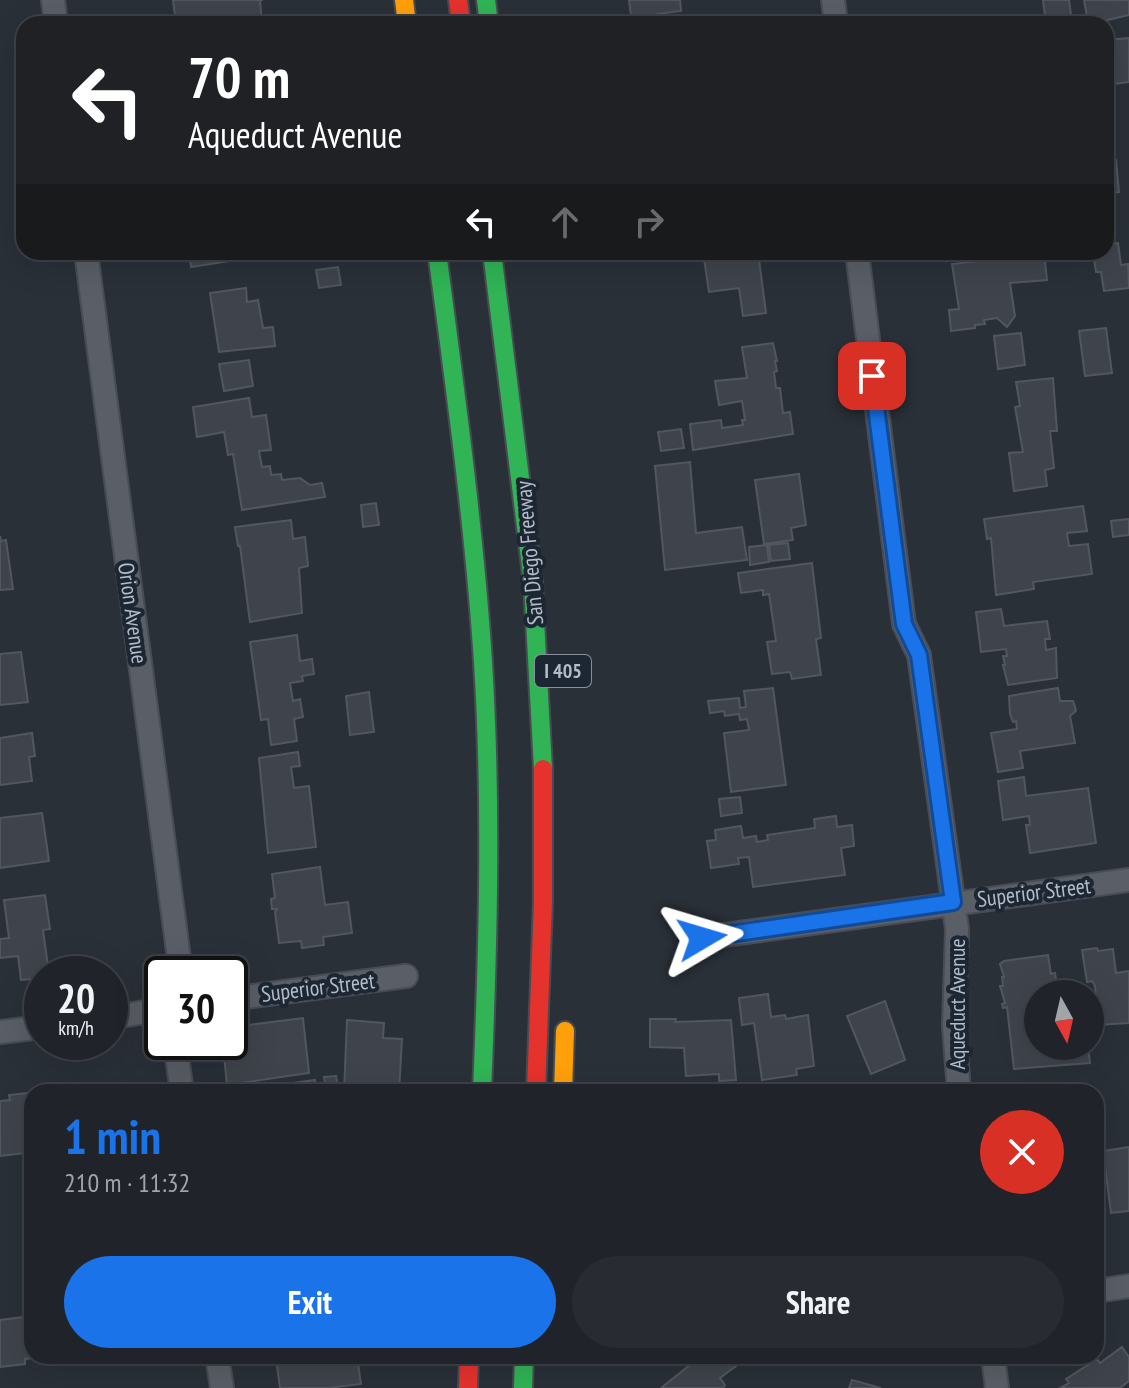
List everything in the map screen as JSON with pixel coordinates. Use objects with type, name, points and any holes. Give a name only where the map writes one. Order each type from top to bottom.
[{"type":"highway","points":[[438,260],[468,487],[483,662],[487,746],[487,922],[482,1084]]},
{"type":"highway","points":[[493,260],[533,586],[539,694],[544,818],[544,941],[536,1084]]},
{"type":"highway","points":[[481,315],[507,519]]},
{"type":"highway","points":[[519,1084],[523,948]]},
{"type":"highway","points":[[563,1084],[566,1017]]},
{"type":"highway","points":[[468,1388],[469,1364]]},
{"type":"highway","points":[[506,1388],[507,1364]]},
{"type":"highway","points":[[523,1388],[524,1364]]},
{"type":"street","name":"Orion Avenue","points":[[87,260],[179,956]]},
{"type":"street","name":"Aqueduct Avenue","points":[[858,260],[904,624],[919,655],[957,929],[954,1026],[958,1084]]},
{"type":"street","name":"Superior Street","points":[[702,938],[1129,880]]},
{"type":"street","name":"Superior Street","points":[[248,997],[406,976]]},
{"type":"street","points":[[0,1032],[24,1029]]},
{"type":"street","points":[[178,1060],[181,1084]]},
{"type":"street","points":[[1104,1290],[1129,1286]]},
{"type":"street","points":[[218,1364],[222,1388]]},
{"type":"street","points":[[994,1364],[997,1388]]},
{"type":"building","points":[[173,0],[260,0],[261,16],[175,16]]},
{"type":"building","points":[[629,0],[680,0],[681,11],[657,16],[631,16]]},
{"type":"building","points":[[1043,0],[1069,0],[1071,16],[1045,16]]},
{"type":"building","points":[[1084,0],[1129,0],[1129,15],[1114,18],[1114,16],[1087,16]]},
{"type":"building","points":[[1129,38],[1129,82],[1114,84],[1114,39]]},
{"type":"building","points":[[1116,160],[1119,192],[1114,192]]},
{"type":"building","points":[[1114,243],[1118,243],[1121,265],[1128,264],[1129,288],[1104,291],[1101,272],[1096,272],[1094,260],[1114,260]]},
{"type":"building","points":[[190,260],[236,260],[191,267]]},
{"type":"building","points":[[704,260],[759,260],[766,313],[743,316],[739,288],[709,292]]},
{"type":"building","points":[[985,260],[1045,260],[1047,280],[1010,283],[1015,316],[1007,327],[997,318],[984,320],[985,324],[975,325],[975,328],[951,331],[949,310],[959,309],[952,264]]},
{"type":"building","points":[[338,267],[341,285],[319,288],[316,270]]},
{"type":"building","points":[[246,288],[247,302],[258,300],[263,328],[273,327],[275,346],[219,352],[210,293]]},
{"type":"building","points":[[1106,328],[1112,373],[1085,376],[1079,331]]},
{"type":"building","points":[[1021,333],[1025,365],[998,369],[994,336]]},
{"type":"building","points":[[773,343],[777,361],[777,371],[774,372],[776,388],[780,388],[783,413],[790,412],[793,434],[693,450],[690,424],[721,420],[722,428],[743,425],[742,401],[719,405],[715,381],[747,378],[742,347]]},
{"type":"building","points":[[249,360],[253,386],[224,391],[219,364]]},
{"type":"building","points":[[1053,378],[1057,431],[1050,431],[1054,468],[1045,470],[1047,486],[1014,491],[1009,453],[1023,452],[1015,407],[1020,406],[1016,382]]},
{"type":"building","points":[[249,398],[252,417],[266,415],[271,450],[259,451],[262,467],[270,466],[271,475],[281,474],[282,480],[300,478],[310,485],[322,483],[325,497],[242,510],[233,454],[228,455],[224,432],[197,437],[193,407]]},
{"type":"building","points":[[681,429],[684,448],[661,451],[658,432]]},
{"type":"building","points":[[690,462],[696,533],[742,527],[747,560],[665,570],[655,466]]},
{"type":"building","points":[[799,474],[806,525],[791,528],[793,540],[764,544],[755,480]]},
{"type":"building","points":[[376,503],[379,525],[363,527],[361,505]]},
{"type":"building","points":[[1083,506],[1087,531],[1067,533],[1069,546],[1088,544],[1092,574],[1033,582],[1034,589],[996,595],[991,538],[987,539],[984,519]]},
{"type":"building","points":[[1129,519],[1129,535],[1113,537],[1111,521]]},
{"type":"building","points":[[291,520],[293,539],[305,537],[308,566],[299,568],[302,613],[250,622],[235,527]]},
{"type":"building","points":[[0,536],[1,541],[6,540],[13,589],[0,590]]},
{"type":"building","points":[[788,543],[790,559],[771,561],[769,545]]},
{"type":"building","points":[[767,545],[769,562],[750,565],[749,547]]},
{"type":"building","points":[[812,563],[821,638],[816,639],[821,675],[792,679],[790,672],[772,674],[767,642],[776,641],[769,594],[763,595],[763,590],[741,593],[738,573]]},
{"type":"building","points":[[1001,609],[1004,626],[1047,621],[1050,639],[1045,639],[1046,650],[1056,648],[1057,678],[1008,685],[1003,665],[1006,649],[981,652],[976,612]]},
{"type":"building","points":[[297,635],[300,661],[312,659],[314,674],[302,676],[303,681],[290,683],[293,701],[300,699],[303,717],[294,719],[297,741],[271,745],[268,719],[261,720],[250,642]]},
{"type":"building","points":[[21,652],[28,702],[0,705],[0,654]]},
{"type":"building","points":[[773,688],[786,785],[731,792],[724,733],[749,730],[747,719],[740,720],[739,714],[725,716],[724,711],[710,713],[708,701],[739,698],[740,708],[746,707],[744,691]]},
{"type":"building","points":[[1058,688],[1060,701],[1073,701],[1075,707],[1076,711],[1070,716],[1075,743],[1020,751],[1023,768],[998,772],[991,733],[1017,729],[1016,721],[1013,722],[1010,714],[1009,696]]},
{"type":"building","points":[[369,692],[374,732],[350,735],[346,696]]},
{"type":"building","points":[[32,733],[35,756],[29,757],[32,781],[0,785],[0,738]]},
{"type":"building","points":[[298,752],[300,766],[291,767],[294,788],[309,786],[316,847],[268,853],[259,758]]},
{"type":"building","points":[[1024,777],[1026,796],[1088,788],[1096,843],[1030,853],[1026,825],[1030,825],[1029,816],[1003,820],[998,781]]},
{"type":"building","points":[[740,797],[742,813],[721,816],[719,799]]},
{"type":"building","points":[[42,813],[49,861],[0,868],[0,818]]},
{"type":"building","points":[[836,816],[837,827],[852,825],[854,846],[841,848],[845,875],[753,887],[749,857],[738,858],[739,864],[711,868],[707,841],[716,840],[715,830],[741,826],[743,838],[756,836],[757,842],[768,840],[767,835],[815,828],[814,819]]},
{"type":"building","points":[[320,867],[325,905],[348,902],[352,933],[323,937],[324,945],[302,948],[301,941],[279,943],[277,909],[272,909],[271,899],[275,898],[272,874]]},
{"type":"building","points":[[45,895],[50,929],[43,930],[47,956],[24,956],[24,980],[21,980],[18,956],[0,958],[0,939],[9,938],[4,900]]},
{"type":"building","points":[[1113,949],[1116,973],[1129,971],[1129,1023],[1104,1025],[1104,980],[1087,980],[1082,950]]},
{"type":"building","points":[[1048,955],[1051,974],[1055,973],[1056,980],[1024,980],[1024,1060],[1090,1060],[1090,1063],[1014,1069],[1007,1007],[1003,1008],[1002,1004],[1005,1003],[1000,986],[1003,986],[1004,977],[1000,964]]},
{"type":"building","points":[[768,994],[771,1017],[785,1015],[786,1019],[808,1015],[814,1066],[796,1069],[797,1075],[762,1080],[754,1023],[742,1025],[739,998]]},
{"type":"building","points":[[885,1001],[905,1060],[871,1074],[847,1016]]},
{"type":"building","points":[[303,1018],[309,1073],[227,1084],[224,1060],[248,1060],[248,1025]]},
{"type":"building","points":[[650,1019],[676,1019],[675,1022],[731,1020],[736,1080],[719,1081],[719,1074],[686,1076],[684,1048],[650,1047]]},
{"type":"building","points":[[347,1020],[384,1023],[383,1038],[402,1039],[399,1084],[344,1084]]},
{"type":"building","points":[[336,1076],[337,1084],[325,1084],[324,1077]]},
{"type":"building","points":[[315,1080],[315,1084],[286,1084]]},
{"type":"building","points":[[24,1093],[24,1153],[0,1156],[0,1101],[10,1100],[9,1095]]},
{"type":"building","points":[[1129,1147],[1129,1211],[1111,1213],[1104,1151]]},
{"type":"building","points":[[24,1317],[25,1364],[0,1367],[0,1320]]},
{"type":"building","points":[[1122,1347],[1129,1357],[1129,1381],[1120,1388],[1060,1388],[1069,1383],[1066,1379],[1089,1364],[1104,1364],[1104,1360]]},
{"type":"building","points":[[277,1364],[358,1364],[361,1384],[280,1388]]},
{"type":"building","points":[[691,1364],[736,1366],[720,1378],[725,1385],[723,1388],[661,1388]]},
{"type":"building","points":[[852,1380],[881,1388],[849,1388]]},
{"type":"traffic: fast","points":[[486,0],[488,16]]},
{"type":"traffic: fast","points":[[438,260],[469,508],[483,662],[488,877],[482,1084]]},
{"type":"traffic: fast","points":[[493,260],[533,583],[543,769]]},
{"type":"traffic: fast","points":[[523,1388],[524,1364]]},
{"type":"traffic: slow","points":[[404,0],[406,16]]},
{"type":"traffic: slow","points":[[563,1084],[565,1031]]},
{"type":"traffic: jam","points":[[458,0],[460,16]]},
{"type":"traffic: jam","points":[[536,1084],[543,901],[543,769]]},
{"type":"traffic: jam","points":[[468,1388],[469,1364]]},
{"type":"route","points":[[702,938],[953,902],[919,655],[904,624],[872,376]]}]
